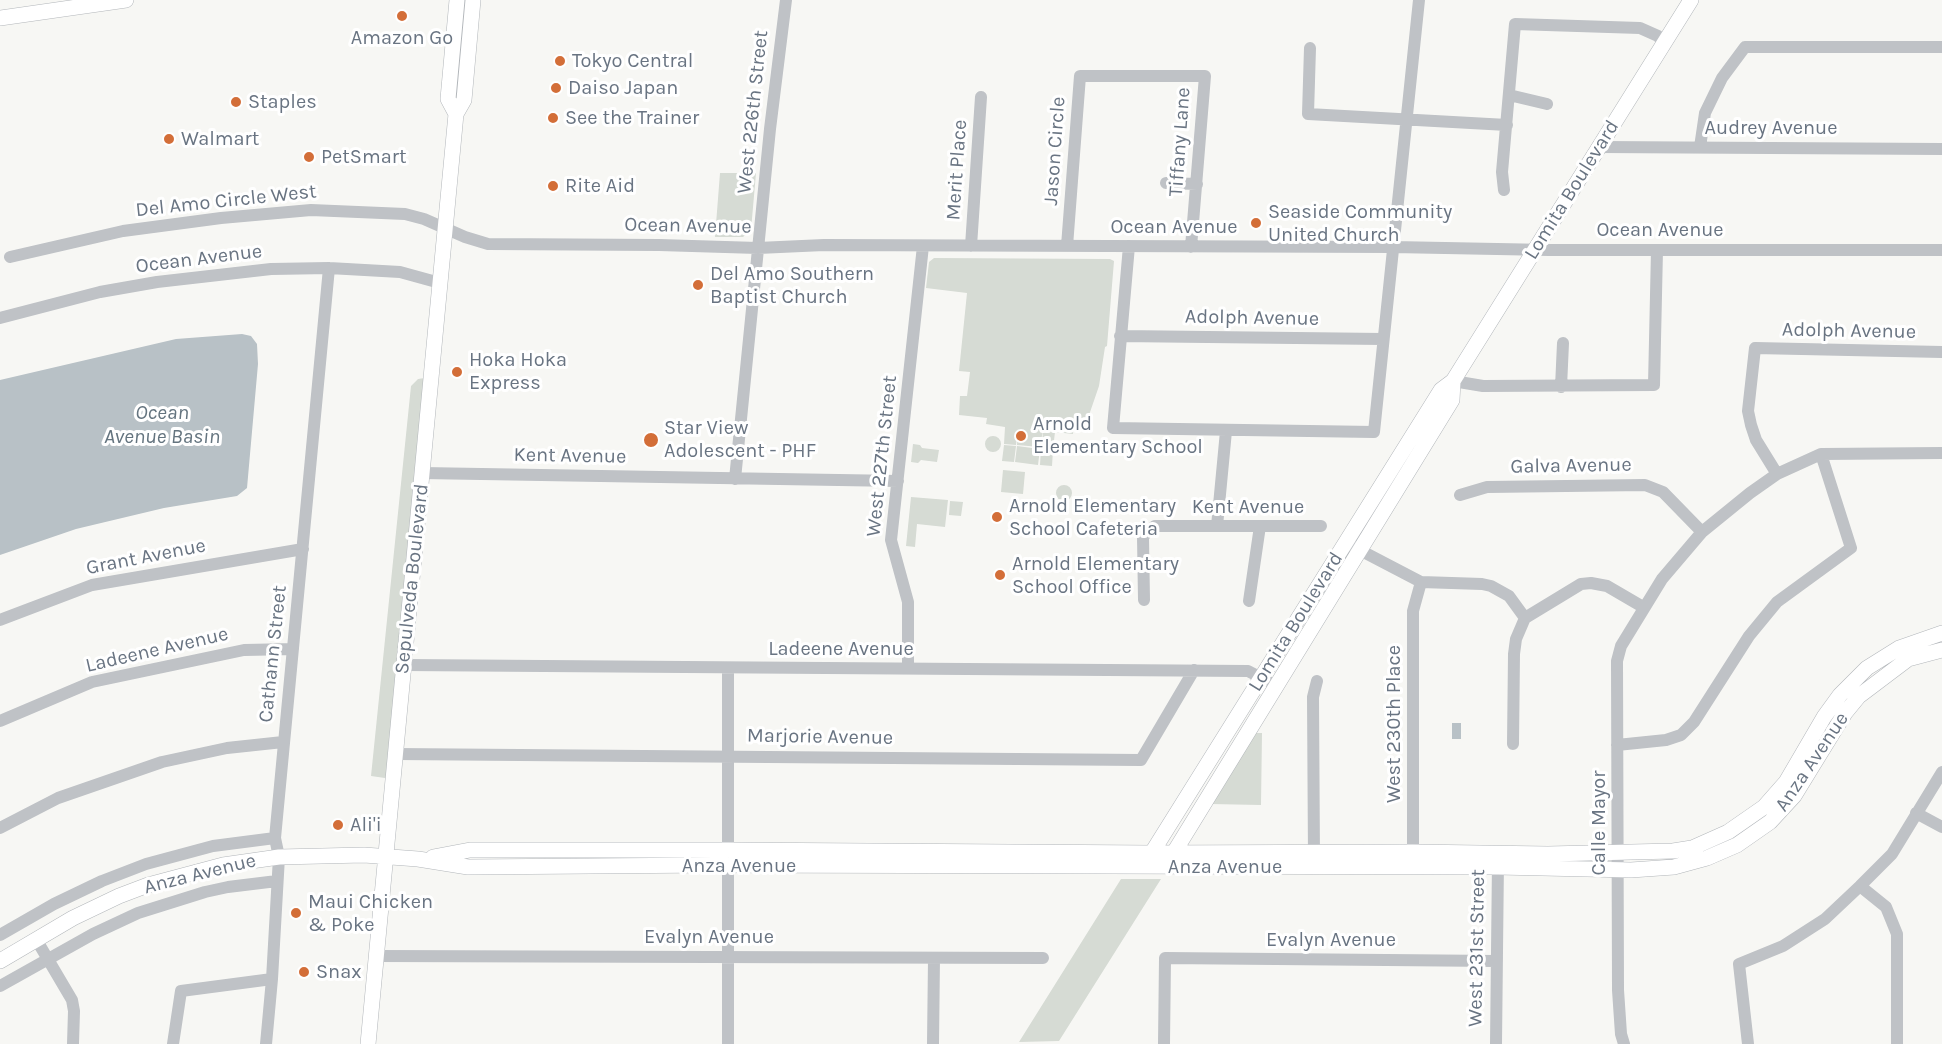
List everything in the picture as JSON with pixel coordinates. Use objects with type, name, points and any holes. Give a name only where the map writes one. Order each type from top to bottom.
[{"type":"main road","points":[[0,18],[89,3],[126,0]]},
{"type":"main road","name":"Sepulveda Boulevard","points":[[456,114],[448,99],[457,0]]},
{"type":"main road","name":"Sepulveda Boulevard","points":[[368,1044],[456,114],[464,100],[473,0]]},
{"type":"main road","name":"Lomita Boulevard","points":[[1143,867],[1441,390],[1453,381],[1691,0]]},
{"type":"main road","name":"Lomita Boulevard","points":[[1164,867],[1452,400],[1453,381]]},
{"type":"main road","name":"Anza Avenue","points":[[728,857],[1164,867],[1314,860],[1498,860],[1673,852],[1692,848],[1728,832],[1764,807],[1786,782],[1834,702],[1867,668],[1899,648],[1942,633]]},
{"type":"main road","name":"Anza Avenue","points":[[1498,860],[1619,870],[1674,867],[1707,858],[1737,845],[1770,822],[1794,796],[1845,713],[1859,696],[1908,659],[1942,650]]},
{"type":"main road","name":"Anza Avenue","points":[[0,961],[93,909],[148,885],[182,874],[223,865],[279,857],[385,856],[468,867],[728,857],[1152,853],[1314,860]]},
{"type":"street","name":"West 226th Street","points":[[735,479],[771,119],[786,0]]},
{"type":"street","points":[[1129,246],[1113,428],[1374,432],[1419,0]]},
{"type":"street","points":[[1504,190],[1502,172],[1515,24],[1640,28],[1658,36],[1664,43]]},
{"type":"street","points":[[1700,147],[1705,113],[1722,78],[1745,47],[1942,47]]},
{"type":"street","points":[[1310,48],[1308,114],[1507,125]]},
{"type":"street","name":"Jason Circle","points":[[1067,246],[1080,76],[1205,76]]},
{"type":"street","name":"Tiffany Lane","points":[[1191,247],[1205,76]]},
{"type":"street","points":[[1509,95],[1547,104]]},
{"type":"street","name":"Merit Place","points":[[971,246],[981,97]]},
{"type":"street","name":"Audrey Avenue","points":[[1599,147],[1942,149]]},
{"type":"street","points":[[1166,183],[1197,184]]},
{"type":"street","name":"Del Amo Circle West","points":[[10,257],[123,231],[221,218],[311,210],[405,214],[446,227]]},
{"type":"street","name":"Ocean Avenue","points":[[446,227],[465,237],[488,244],[759,248],[1129,246],[1535,250],[1942,250]]},
{"type":"street","name":"West 227th Street","points":[[908,668],[908,602],[891,540],[923,246]]},
{"type":"street","points":[[1453,381],[1483,386],[1654,385],[1657,250]]},
{"type":"street","name":"Ocean Avenue","points":[[0,318],[89,295],[157,282],[271,269],[329,268],[400,272],[440,283]]},
{"type":"street","name":"Cathann Street","points":[[266,1044],[279,857],[275,838],[329,268]]},
{"type":"street","name":"Adolph Avenue","points":[[1120,336],[1383,339]]},
{"type":"street","points":[[1561,387],[1563,343]]},
{"type":"street","name":"Adolph Avenue","points":[[1777,474],[1756,440],[1750,425],[1748,411],[1755,348],[1942,352]]},
{"type":"street","points":[[1217,526],[1227,431]]},
{"type":"street","points":[[1513,744],[1514,654],[1516,639],[1525,618],[1581,584],[1591,583],[1607,586],[1643,607],[1662,579],[1702,532],[1750,492],[1777,474],[1821,454],[1942,453]]},
{"type":"street","points":[[1617,745],[1666,740],[1681,735],[1694,722],[1749,636],[1777,602],[1851,548],[1821,454]]},
{"type":"street","name":"Kent Avenue","points":[[422,473],[898,481]]},
{"type":"street","name":"Galva Avenue","points":[[1460,495],[1487,487],[1645,485],[1663,492],[1702,532]]},
{"type":"street","name":"Kent Avenue","points":[[1144,600],[1143,537],[1155,526],[1321,526]]},
{"type":"street","points":[[1249,601],[1260,526]]},
{"type":"street","points":[[1346,542],[1421,582],[1491,586],[1509,596],[1525,618]]},
{"type":"street","name":"Grant Avenue","points":[[0,620],[92,585],[303,549]]},
{"type":"street","name":"West 230th Place","points":[[1413,859],[1413,611],[1421,582]]},
{"type":"street","name":"Calle Mayor","points":[[1624,1044],[1621,1034],[1618,990],[1617,661],[1621,646],[1643,607]]},
{"type":"street","name":"Ladeene Avenue","points":[[0,722],[92,682],[244,650],[293,649]]},
{"type":"street","name":"Ladeene Avenue","points":[[403,665],[1248,670],[1275,686]]},
{"type":"street","points":[[728,668],[728,1044]]},
{"type":"street","name":"Marjorie Avenue","points":[[395,753],[1141,760],[1194,670]]},
{"type":"street","points":[[1314,860],[1313,697],[1317,681]]},
{"type":"street","points":[[0,828],[58,798],[162,762],[227,748],[283,742]]},
{"type":"street","points":[[1748,1044],[1739,964],[1783,946],[1825,919],[1860,886],[1892,854],[1942,772]]},
{"type":"street","points":[[1916,813],[1942,827]]},
{"type":"street","name":"Anza Avenue","points":[[0,935],[102,880],[146,864],[213,846],[275,838]]},
{"type":"street","name":"West 231st Street","points":[[1496,1044],[1498,860]]},
{"type":"street","name":"Anza Avenue","points":[[0,986],[93,934],[138,913],[183,898],[217,890],[277,881]]},
{"type":"street","points":[[1860,886],[1886,907],[1897,934],[1897,1044]]},
{"type":"street","points":[[36,939],[72,1000],[73,1044]]},
{"type":"street","name":"Evalyn Avenue","points":[[376,956],[1043,958]]},
{"type":"street","points":[[933,1044],[934,957]]},
{"type":"street","name":"Evalyn Avenue","points":[[1164,1044],[1165,958],[1497,961]]},
{"type":"street","points":[[173,1044],[181,991],[272,979]]},
{"type":"shaded area","points":[[720,173],[756,173],[751,230],[743,237],[715,237]]},
{"type":"shaded area","points":[[934,258],[1110,259],[1114,261],[1107,346],[1099,386],[1088,418],[1074,418],[1073,434],[1055,432],[1053,449],[1042,447],[1043,430],[1040,447],[1017,445],[1018,428],[1016,445],[1004,444],[1005,427],[986,424],[987,418],[959,415],[960,396],[967,396],[970,372],[959,371],[967,293],[926,288],[929,262]]},
{"type":"shaded area","points":[[431,377],[392,779],[371,776],[411,386],[418,379]]},
{"type":"shaded area","points":[[993,436],[1001,444],[993,452],[985,444]]},
{"type":"shaded area","points":[[913,444],[920,445],[922,448],[939,450],[937,462],[921,460],[918,463],[911,462]]},
{"type":"shaded area","points":[[1004,445],[1016,446],[1014,462],[1002,461]]},
{"type":"shaded area","points":[[1017,446],[1040,449],[1038,465],[1015,462]]},
{"type":"shaded area","points":[[1041,449],[1053,450],[1052,466],[1040,465]]},
{"type":"shaded area","points":[[1003,470],[1025,472],[1023,494],[1001,492]]},
{"type":"shaded area","points":[[1064,485],[1072,493],[1064,501],[1056,493]]},
{"type":"shaded area","points":[[911,497],[948,500],[945,527],[917,524],[915,547],[906,546]]},
{"type":"shaded area","points":[[950,501],[963,502],[961,516],[949,515]]},
{"type":"shaded area","points":[[1255,733],[1262,733],[1261,805],[1210,804]]},
{"type":"shaded area","points":[[1121,879],[1161,879],[1059,1041],[1019,1042]]},
{"type":"water","name":"Ocean Avenue Basin","points":[[242,334],[251,336],[257,344],[258,364],[247,488],[237,496],[164,508],[76,529],[0,555],[0,380],[176,339]]},
{"type":"water","points":[[1452,723],[1461,723],[1461,739],[1452,739]]},
{"type":"place","name":"Amazon Go","points":[[402,16]]},
{"type":"place","name":"Tokyo Central","points":[[560,61]]},
{"type":"place","name":"Daiso Japan","points":[[556,88]]},
{"type":"place","name":"Staples","points":[[236,102]]},
{"type":"place","name":"See the Trainer","points":[[553,118]]},
{"type":"place","name":"Walmart","points":[[169,139]]},
{"type":"place","name":"PetSmart","points":[[309,157]]},
{"type":"place","name":"Rite Aid","points":[[553,186]]},
{"type":"place","name":"Seaside Community United Church","points":[[1256,223]]},
{"type":"place","name":"Del Amo Southern Baptist Church","points":[[698,285]]},
{"type":"place","name":"Hoka Hoka Express","points":[[457,372]]},
{"type":"place","name":"Arnold Elementary School","points":[[1021,436]]},
{"type":"place","name":"Star View Adolescent - PHF","points":[[651,440]]},
{"type":"place","name":"Arnold Elementary School Cafeteria","points":[[997,517]]},
{"type":"place","name":"Arnold Elementary School Office","points":[[1000,575]]},
{"type":"place","name":"Ali'i","points":[[338,825]]},
{"type":"place","name":"Maui Chicken & Poke","points":[[296,913]]},
{"type":"place","name":"Snax","points":[[304,972]]}]
